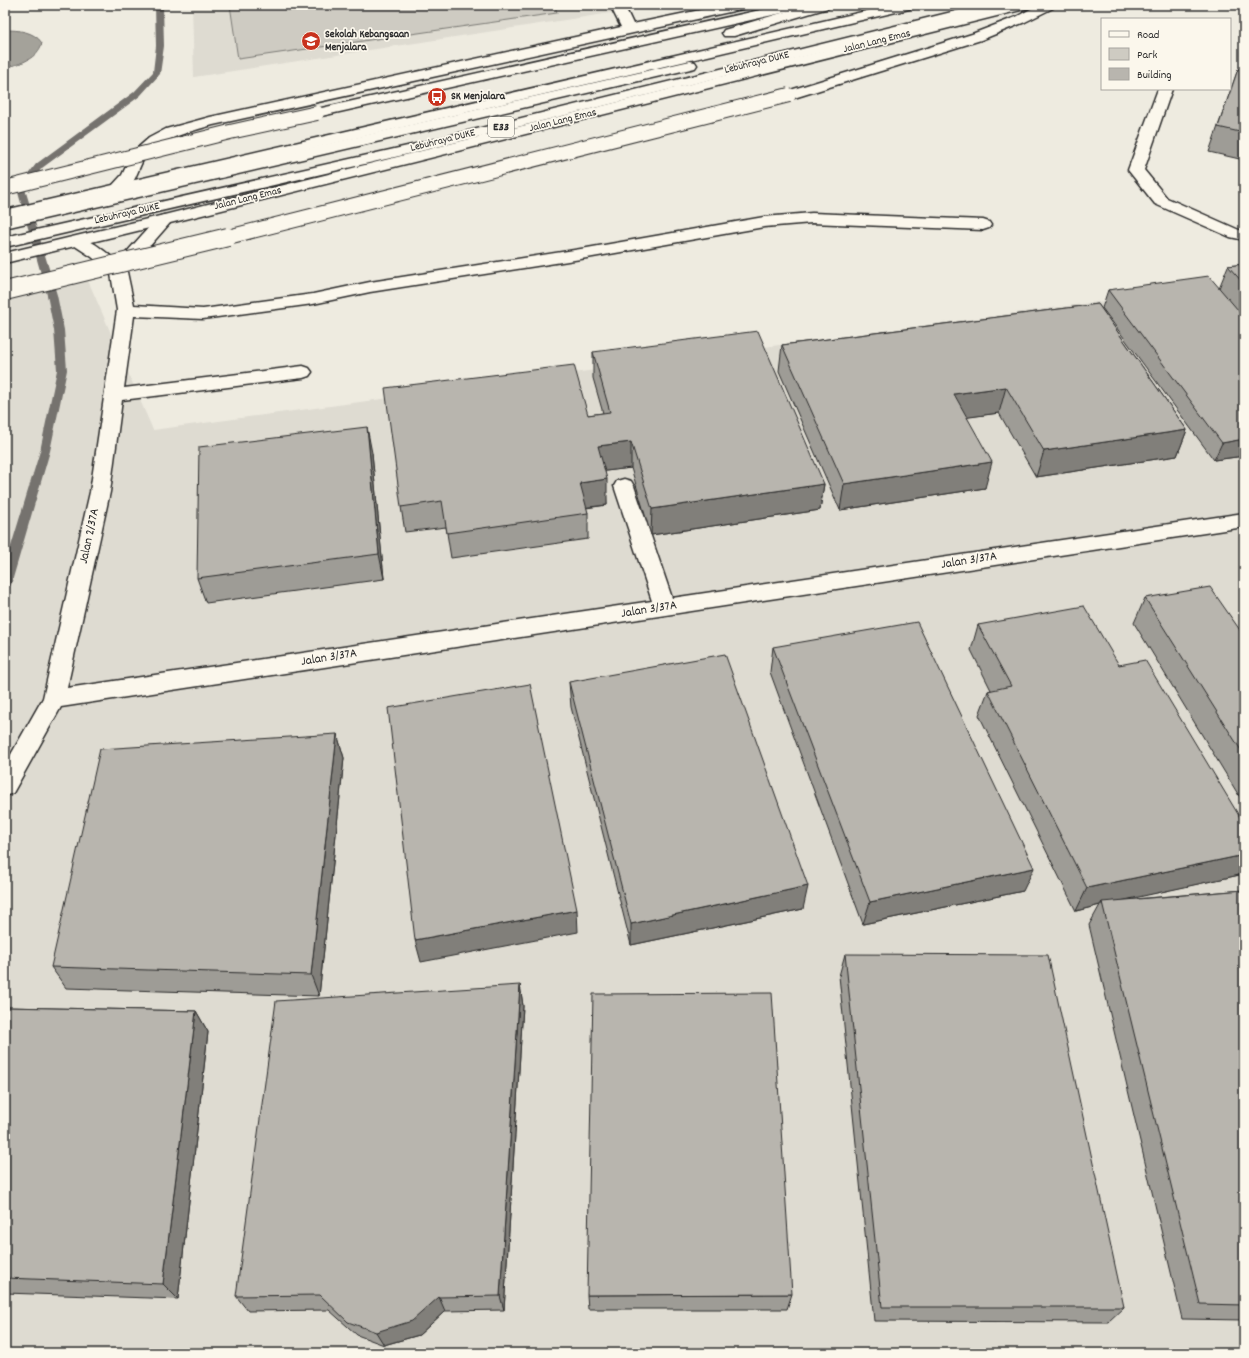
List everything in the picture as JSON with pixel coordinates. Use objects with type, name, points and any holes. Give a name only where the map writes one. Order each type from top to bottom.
[{"type":"main road","points":[[617,5],[629,28]]},
{"type":"main road","points":[[120,188],[129,177],[138,155],[154,142],[171,132],[210,121],[629,28],[705,9],[743,5]]},
{"type":"main road","points":[[5,188],[230,132],[800,5]]},
{"type":"main road","points":[[491,101],[712,39],[823,5]]},
{"type":"main road","points":[[5,215],[909,5]]},
{"type":"main road","name":"Lebuhraya DUKE","points":[[5,222],[463,118],[942,5]]},
{"type":"main road","name":"Lebuhraya DUKE","points":[[5,242],[412,149],[996,5]]},
{"type":"main road","name":"Jalan Lang Emas","points":[[11,256],[164,220],[1024,5]]},
{"type":"main road","points":[[5,291],[188,247],[789,95],[858,75],[960,42],[1026,18],[1048,5]]},
{"type":"main road","points":[[1165,90],[1136,170],[1161,201],[1236,234],[1244,235]]},
{"type":"main road","points":[[126,310],[203,314],[313,299],[370,287],[588,253],[764,222],[812,218],[983,225]]},
{"type":"main road","points":[[78,241],[98,254],[119,272],[132,255],[164,220]]},
{"type":"main road","name":"Jalan 2/37A","points":[[5,786],[54,699],[100,492],[126,310],[119,272]]},
{"type":"main road","points":[[114,395],[303,372]]},
{"type":"main road","points":[[624,486],[664,607]]},
{"type":"main road","name":"Jalan 3/37A","points":[[54,699],[1244,520]]},
{"type":"shaded area","name":"Sekolah Kebangsaan Menjalara","points":[[192,5],[663,5],[194,77]]},
{"type":"shaded area","points":[[5,30],[25,32],[35,36],[42,43],[37,53],[28,60],[17,65],[5,67]]},
{"type":"shaded area","points":[[80,262],[153,430],[1244,282],[1244,1353],[5,1353],[5,284]]},
{"type":"green space","points":[[230,5],[555,5],[557,13],[238,59]]},
{"type":"building","points":[[1238,69],[1244,70],[1244,133],[1218,127]]},
{"type":"building","points":[[1244,264],[1244,284],[1228,266]]},
{"type":"building","points":[[1209,276],[1244,317],[1244,439],[1222,443],[1108,290]]},
{"type":"building","points":[[1098,304],[1187,430],[1044,451],[1006,387],[954,394],[992,462],[844,484],[782,345]]},
{"type":"building","points":[[758,331],[824,484],[652,509],[631,442],[598,446],[607,479],[580,483],[588,513],[447,533],[442,501],[401,507],[385,388],[574,365],[588,415],[610,412],[593,352]]},
{"type":"building","points":[[367,427],[379,554],[197,578],[199,447]]},
{"type":"building","points":[[1210,587],[1242,633],[1244,633],[1244,755],[1145,598]]},
{"type":"building","points":[[1084,606],[1119,665],[1145,660],[1244,824],[1244,855],[1087,888],[988,691],[1011,686],[978,625]]},
{"type":"building","points":[[917,622],[1034,868],[870,902],[773,647]]},
{"type":"building","points":[[725,654],[808,886],[631,924],[569,682]]},
{"type":"building","points":[[530,684],[577,910],[415,940],[388,708]]},
{"type":"building","points":[[337,734],[311,975],[51,967],[100,749]]},
{"type":"building","points":[[1244,890],[1244,1305],[1200,1304],[1102,902]]},
{"type":"building","points":[[845,954],[1048,955],[1124,1307],[882,1307]]},
{"type":"building","points":[[520,985],[500,1296],[439,1297],[412,1321],[376,1332],[348,1322],[320,1295],[236,1296],[276,1001]]},
{"type":"building","points":[[772,993],[792,1294],[587,1295],[593,994]]},
{"type":"building","points":[[5,1007],[196,1011],[163,1284],[5,1278]]},
{"type":"waterway","points":[[5,585],[45,451],[62,370],[59,330],[52,295],[21,189],[39,166],[137,94],[157,72],[160,46],[159,5]]},
{"type":"place","name":"Sekolah Kebangsaan Menjalara","points":[[311,41]]},
{"type":"place","name":"SK Menjalara","points":[[437,97]]}]
